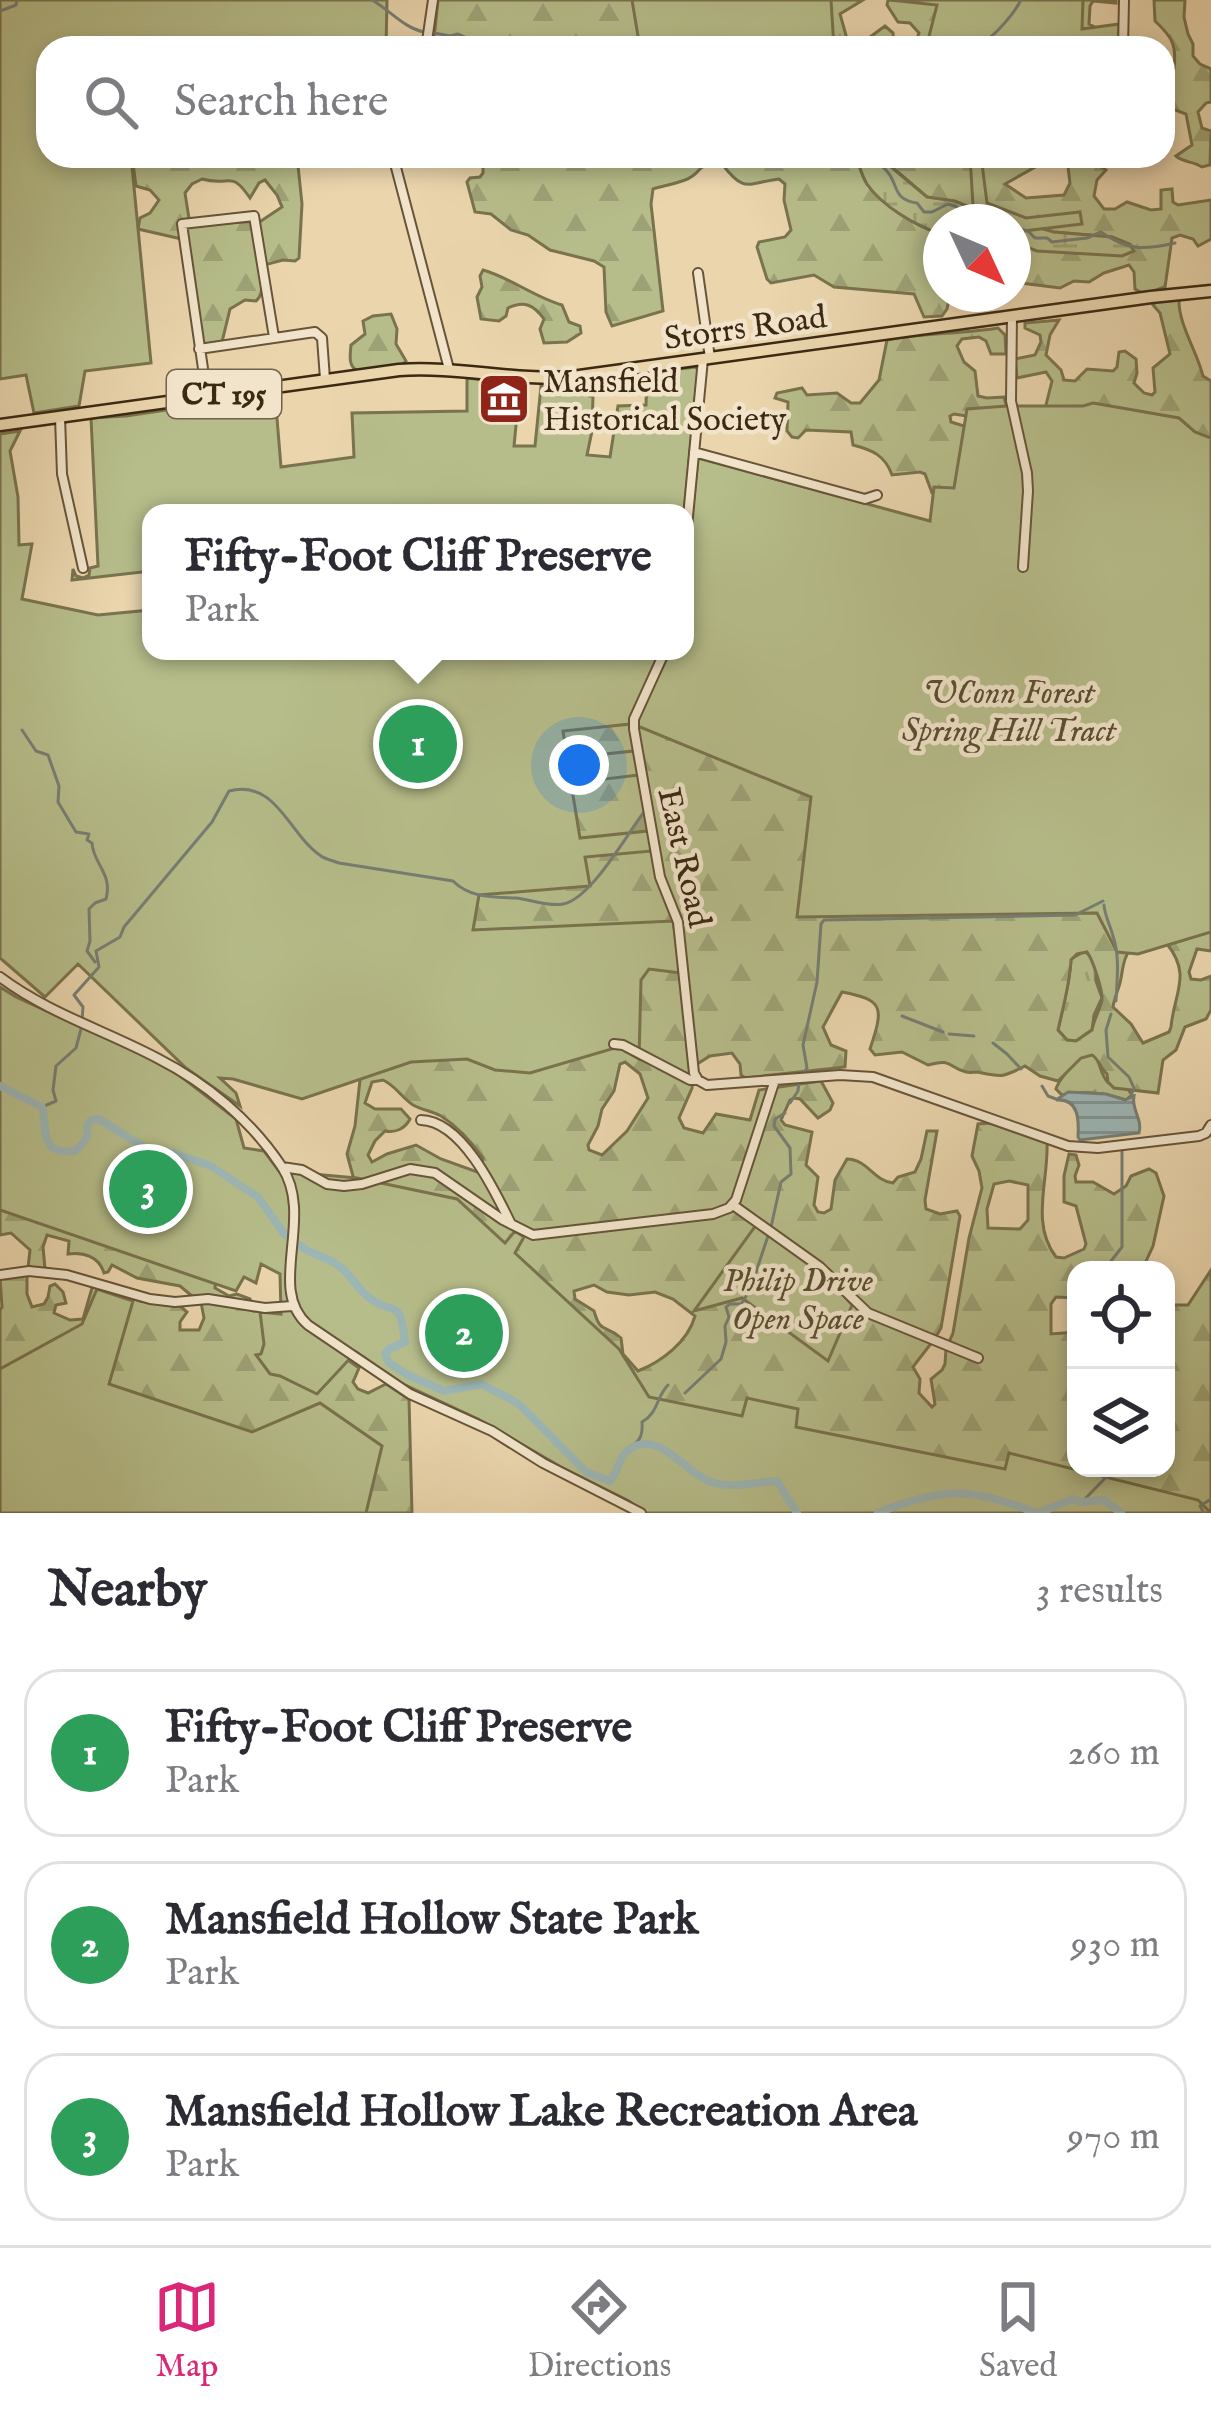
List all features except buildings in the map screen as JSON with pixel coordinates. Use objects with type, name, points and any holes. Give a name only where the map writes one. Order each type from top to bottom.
[{"type":"main road","name":"Storrs Road","points":[[0,425],[399,370],[449,369],[551,378],[1211,292]]},
{"type":"street","points":[[428,36],[433,0]]},
{"type":"street","points":[[1124,0],[1124,36]]},
{"type":"street","points":[[395,168],[449,369]]},
{"type":"street","points":[[207,396],[182,224],[254,216],[274,337]]},
{"type":"street","points":[[689,504],[707,358],[698,273]]},
{"type":"street","points":[[1012,316],[1011,401],[1028,491],[1023,567]]},
{"type":"street","points":[[199,349],[315,332],[320,335],[325,380]]},
{"type":"street","points":[[60,417],[62,474],[83,568]]},
{"type":"street","points":[[694,452],[866,499],[877,496]]},
{"type":"street","name":"East Road","points":[[661,660],[634,719],[634,729],[660,878],[678,922],[698,1080]]},
{"type":"street","points":[[0,977],[38,1004],[157,1058],[238,1115],[282,1167],[294,1195],[292,1306],[298,1316],[410,1394],[492,1430],[543,1463],[641,1513]]},
{"type":"street","points":[[614,1044],[710,1085],[840,1075],[873,1077],[1068,1146],[1098,1148],[1207,1137],[1211,1125]]},
{"type":"street","points":[[282,1167],[344,1186],[422,1169],[445,1178],[528,1234],[713,1214],[733,1205],[775,1080]]},
{"type":"street","points":[[421,1120],[439,1123],[466,1149],[512,1225]]},
{"type":"street","points":[[733,1205],[820,1267],[868,1313],[978,1358]]},
{"type":"street","points":[[0,1275],[29,1271],[68,1275],[150,1299],[292,1306]]},
{"type":"green space","points":[[0,0],[387,0],[386,36],[36,36],[36,168],[132,168],[151,363],[85,371],[79,406],[34,413],[26,375],[0,379]]},
{"type":"green space","points":[[438,0],[758,0],[779,36],[434,36]]},
{"type":"green space","points":[[632,0],[831,0],[833,36],[638,36]]},
{"type":"green space","points":[[813,0],[863,0],[840,14],[846,36],[824,36]]},
{"type":"green space","points":[[888,0],[1116,0],[1093,1],[1089,24],[1104,36],[918,36],[910,23],[898,22],[887,5]]},
{"type":"green space","points":[[890,0],[1083,0],[1082,29],[1119,24],[1119,36],[929,36],[937,5]]},
{"type":"green space","points":[[1154,0],[1185,0],[1193,56],[1211,69],[1211,102],[1198,112],[1202,128],[1211,131],[1210,165],[1202,167],[1176,156],[1192,145],[1186,114],[1175,110],[1175,36],[1155,21]]},
{"type":"green space","points":[[885,26],[893,36],[871,36]]},
{"type":"green space","points":[[134,168],[298,168],[299,258],[264,265],[259,297],[230,309],[222,342],[202,345],[186,240],[138,229],[140,218],[159,200],[150,190],[136,186]],"holes":[[[202,179],[234,181],[250,198],[265,180],[282,207],[261,221],[190,225],[185,193],[192,184]]]},
{"type":"green space","points":[[483,168],[702,168],[685,180],[653,189],[663,311],[612,326],[606,312],[604,267],[550,250],[491,214],[475,212],[467,182],[480,177]]},
{"type":"green space","points":[[726,168],[861,168],[881,200],[923,226],[923,312],[945,312],[924,317],[914,294],[834,287],[814,275],[771,283],[757,247],[791,230],[785,184],[779,179],[742,183]]},
{"type":"green space","points":[[861,168],[892,168],[927,197],[962,204],[923,204],[923,226],[881,200]]},
{"type":"green space","points":[[893,168],[1034,168],[1005,184],[1026,198],[1064,195],[1070,183],[1068,168],[1103,168],[1106,170],[1097,180],[1094,196],[1104,209],[1127,202],[1161,209],[1161,190],[1172,189],[1173,202],[1178,205],[1211,200],[1211,239],[1198,246],[1180,235],[1172,238],[1165,287],[1144,294],[1135,289],[1129,265],[1060,288],[1031,284],[1031,246],[1085,253],[1129,244],[1112,237],[1031,226],[1031,204],[952,204],[927,197]]},
{"type":"green space","points":[[971,168],[983,168],[987,203],[973,204]]},
{"type":"green space","points":[[1080,212],[1082,224],[1031,230],[1031,217]]},
{"type":"green space","points":[[1031,226],[1112,237],[1134,251],[1122,256],[1031,249]]},
{"type":"green space","points":[[483,270],[562,305],[569,322],[580,326],[581,333],[567,342],[544,343],[540,329],[544,319],[524,304],[508,308],[499,321],[481,319],[477,297]]},
{"type":"green space","points":[[1179,299],[1181,318],[1203,376],[1211,381],[1211,545],[932,493],[925,474],[892,475],[877,454],[853,445],[851,432],[806,430],[792,437],[787,431],[788,402],[775,398],[777,393],[802,388],[807,395],[837,393],[860,403],[879,380],[887,340],[998,328],[1005,335],[1006,354],[991,354],[979,337],[962,339],[957,346],[964,362],[975,371],[978,396],[1004,397],[1007,408],[973,417],[954,414],[951,422],[967,427],[1045,409],[1052,381],[1046,372],[1017,378],[1015,359],[1035,355],[1041,342],[1040,335],[1025,328],[1025,323],[1059,320],[1046,355],[1064,380],[1075,381],[1087,369],[1113,371],[1119,352],[1125,351],[1136,359],[1134,383],[1152,395],[1153,368],[1170,354],[1160,313],[1153,305]]},
{"type":"green space","points":[[391,314],[396,344],[406,361],[358,371],[350,360],[351,345],[365,334],[363,321]]},
{"type":"green space","points":[[698,369],[685,504],[142,504],[142,572],[72,580],[73,569],[83,578],[98,566],[91,418],[275,394],[281,467],[354,457],[352,413],[467,411],[467,378],[520,384],[514,446],[535,446],[541,386],[588,381],[593,396],[587,455],[610,457],[618,406],[646,405],[647,373]]},
{"type":"green space","name":"UConn Forest Spring Hill Tract","points":[[1093,403],[1179,418],[1211,438],[1211,932],[1138,954],[1117,952],[1097,913],[797,917],[811,797],[635,725],[666,660],[694,660],[693,504],[698,458],[930,521],[934,487],[954,488],[967,409]]},
{"type":"green space","points":[[20,431],[10,451],[19,545],[32,544],[22,599],[98,615],[142,611],[142,660],[658,660],[630,724],[563,731],[567,758],[634,751],[639,775],[571,783],[580,838],[648,831],[652,851],[585,857],[590,886],[479,895],[473,930],[673,921],[681,973],[649,969],[641,980],[639,1059],[618,1047],[530,1073],[495,1070],[467,1059],[411,1062],[302,1099],[220,1078],[236,1093],[240,1106],[186,1068],[78,964],[45,997],[0,958],[0,434]]},
{"type":"green space","points":[[694,659],[1211,856],[1211,951],[1197,949],[1189,972],[1191,979],[1211,976],[1211,1010],[1206,1019],[1185,1027],[1176,1050],[1163,1060],[1158,1093],[1114,1088],[1092,1055],[1081,1058],[1058,1081],[1025,1066],[997,1075],[966,1072],[946,1063],[928,1065],[902,1052],[875,1055],[870,1049],[877,1008],[866,998],[842,992],[823,1027],[831,1045],[846,1051],[845,1067],[745,1078],[732,1053],[710,1056],[694,1066],[692,1088],[679,1118],[684,1128],[703,1133],[716,1114],[750,1120],[759,1090],[821,1081],[833,1103],[830,1110],[818,1118],[794,1098],[781,1120],[812,1132],[806,1165],[818,1177],[814,1205],[824,1213],[831,1209],[835,1180],[847,1159],[893,1183],[915,1172],[927,1131],[937,1131],[926,1209],[940,1214],[957,1211],[960,1216],[941,1328],[913,1367],[920,1379],[919,1393],[932,1407],[931,1379],[945,1364],[982,1188],[972,1156],[978,1124],[990,1123],[1047,1142],[1042,1216],[1056,1257],[1064,1258],[1086,1244],[1076,1206],[1064,1202],[1069,1154],[1076,1155],[1079,1165],[1076,1182],[1093,1182],[1114,1194],[1131,1176],[1149,1169],[1156,1173],[1164,1196],[1146,1261],[1067,1261],[1067,1298],[1056,1297],[1051,1304],[1051,1334],[1067,1333],[1067,1477],[1175,1477],[1175,1305],[1188,1305],[1211,1270],[1211,1513],[798,1513],[364,1217],[347,1154],[360,1080],[338,660]],"holes":[[[1167,944],[1180,984],[1169,1032],[1143,1043],[1113,1007],[1124,962],[1129,951]],[[1087,952],[1101,1004],[1092,1030],[1076,1041],[1067,1040],[1058,1030],[1071,960]],[[625,1062],[640,1074],[648,1098],[627,1131],[602,1155],[588,1145],[614,1091],[620,1064]],[[383,1080],[413,1105],[438,1114],[469,1140],[483,1158],[480,1173],[416,1145],[372,1162],[368,1155],[375,1141],[385,1131],[403,1128],[410,1119],[401,1109],[375,1109],[365,1103],[372,1082]],[[994,1184],[1028,1185],[1028,1220],[1020,1229],[988,1228]],[[594,1285],[629,1295],[655,1292],[695,1316],[672,1350],[638,1371],[623,1354],[621,1338],[601,1326],[594,1311],[575,1299],[574,1291]]]},
{"type":"green space","points":[[1085,951],[1096,963],[1102,998],[1092,1030],[1076,1041],[1067,1040],[1058,1030],[1071,959]]},
{"type":"green space","points":[[0,987],[179,1075],[236,1119],[244,1148],[264,1151],[279,1171],[357,1178],[457,1199],[505,1243],[515,1231],[524,1237],[515,1253],[619,1349],[649,1397],[742,1416],[747,1398],[798,1409],[796,1427],[1005,1469],[1009,1453],[1067,1467],[1067,1477],[1106,1477],[1198,1500],[1211,1513],[645,1513],[478,1419],[401,1383],[356,1352],[317,1394],[270,1374],[256,1355],[264,1344],[260,1312],[281,1314],[280,1274],[261,1264],[256,1283],[244,1277],[236,1291],[0,1210]]},
{"type":"green space","points":[[1095,1054],[1108,1082],[1127,1088],[1132,1095],[1126,1100],[1094,1093],[1062,1095],[1056,1089],[1076,1056]]},
{"type":"green space","points":[[0,1090],[216,1279],[215,1288],[250,1299],[254,1311],[282,1313],[359,1368],[353,1382],[358,1389],[368,1393],[386,1384],[409,1399],[412,1513],[0,1513],[0,1278],[27,1275],[32,1307],[44,1304],[55,1284],[66,1303],[56,1305],[54,1313],[70,1320],[83,1319],[97,1285],[140,1301],[180,1306],[187,1312],[180,1330],[199,1330],[204,1318],[200,1297],[180,1286],[137,1278],[112,1265],[104,1273],[90,1256],[68,1254],[69,1241],[47,1235],[45,1269],[28,1268],[30,1250],[11,1233],[0,1235]]},
{"type":"green space","name":"Philip Drive Open Space","points":[[756,1225],[828,1278],[852,1305],[828,1361],[742,1298],[694,1311]]},
{"type":"green space","points":[[97,1289],[133,1301],[109,1384],[252,1432],[320,1403],[382,1446],[366,1513],[0,1513],[0,1369],[82,1324]]},
{"type":"water","points":[[1068,1092],[1125,1100],[1134,1096],[1139,1133],[1080,1140],[1073,1106],[1056,1100]]},
{"type":"waterway","points":[[0,11],[16,5],[17,0]]},
{"type":"waterway","points":[[372,0],[424,32]]},
{"type":"waterway","points":[[991,36],[1021,0]]},
{"type":"waterway","points":[[434,33],[450,36]]},
{"type":"waterway","points":[[450,36],[463,36]]},
{"type":"waterway","points":[[884,168],[899,194],[923,211]]},
{"type":"waterway","points":[[1031,234],[1052,242],[1101,232],[1136,247],[1175,243]]},
{"type":"waterway","points":[[22,730],[36,751],[48,755],[59,786],[58,802],[76,832],[89,834],[87,840],[105,875],[106,899],[89,909],[87,951],[95,962]]},
{"type":"waterway","points":[[82,1020],[83,1007],[74,995],[99,967],[96,951],[120,937],[212,822],[229,791],[245,789],[271,800],[327,859],[453,881],[482,896],[551,904],[574,900],[585,891],[644,812]]},
{"type":"waterway","points":[[802,1075],[807,1068],[803,1045],[824,920],[1075,915],[1103,901]]},
{"type":"waterway","points":[[1104,905],[1117,952],[1116,1001]]},
{"type":"waterway","points":[[1111,1014],[1106,1030],[1108,1057],[1129,1077],[1134,1088],[1131,1096]]},
{"type":"waterway","points":[[902,1016],[943,1032]]},
{"type":"waterway","points":[[42,1107],[56,1101],[56,1066],[76,1048],[81,1029]]},
{"type":"waterway","points":[[949,1034],[974,1036]]},
{"type":"waterway","points":[[993,1043],[1021,1069]]},
{"type":"waterway","points":[[790,1103],[799,1082]]},
{"type":"waterway","points":[[0,1086],[42,1107],[47,1140],[55,1149],[75,1151],[85,1140],[91,1120],[99,1119],[147,1149],[211,1166],[258,1197],[285,1235]]},
{"type":"waterway","points":[[1042,1086],[1056,1099]]},
{"type":"waterway","points":[[771,1227],[781,1182],[791,1174],[790,1148],[774,1126],[775,1119],[785,1113]]},
{"type":"waterway","points":[[1111,1261],[1122,1247],[1122,1150]]},
{"type":"waterway","points":[[685,1393],[721,1359],[729,1317],[726,1307],[741,1304],[750,1290],[768,1236]]},
{"type":"waterway","points":[[299,1245],[338,1265],[367,1296],[398,1312],[405,1342],[385,1354],[389,1363],[444,1391],[482,1384],[511,1399],[586,1472],[610,1481],[628,1450],[650,1444],[711,1482],[777,1481],[797,1513]]},
{"type":"waterway","points":[[631,1447],[668,1385]]},
{"type":"waterway","points":[[1082,1502],[1106,1477]]},
{"type":"waterway","points":[[878,1513],[920,1498],[957,1494],[994,1498],[1036,1513]]},
{"type":"waterway","points":[[1039,1513],[1072,1499],[1104,1500],[1121,1513]]},
{"type":"waterway","points":[[1204,1513],[1200,1506],[1211,1499]]},
{"type":"place","name":"Mansfield Historical Society","points":[[504,399]]},
{"type":"place","name":"Fifty-Foot Cliff Preserve","points":[[418,744]]},
{"type":"place","name":"Mansfield Hollow Lake Recreation Area","points":[[148,1189]]},
{"type":"place","name":"Mansfield Hollow State Park","points":[[464,1333]]}]
